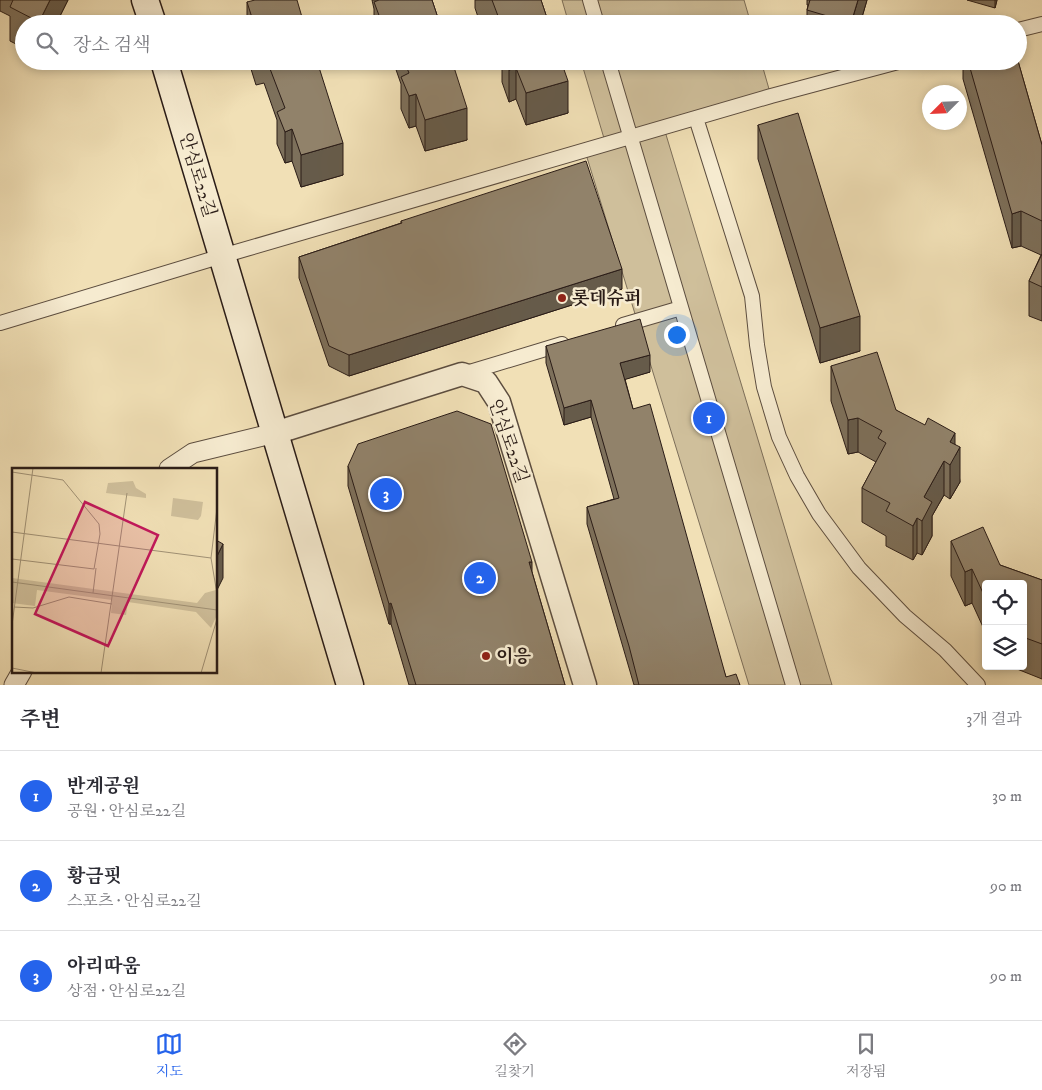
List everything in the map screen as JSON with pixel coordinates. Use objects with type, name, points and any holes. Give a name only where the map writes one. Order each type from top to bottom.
[{"type":"main road","points":[[146,0],[150,15]]},
{"type":"main road","name":"안심로22길","points":[[167,70],[350,685]]},
{"type":"street","points":[[590,0],[594,15]]},
{"type":"street","points":[[1027,28],[1042,24]]},
{"type":"street","points":[[611,70],[793,685]]},
{"type":"street","points":[[0,324],[222,256],[696,118],[869,70]]},
{"type":"street","points":[[696,118],[752,296],[756,345],[764,387],[778,437],[797,476],[819,514],[859,568],[905,616],[945,650],[978,685]]},
{"type":"street","points":[[615,328],[681,308]]},
{"type":"street","points":[[170,468],[193,452],[275,433],[576,339]]},
{"type":"street","name":"안심로22길","points":[[462,374],[486,382],[499,402],[585,685]]},
{"type":"street","points":[[14,685],[21,672]]},
{"type":"shaded area","points":[[562,0],[744,0],[748,15],[566,15]]},
{"type":"shaded area","points":[[584,70],[764,70],[771,96],[664,128],[832,685],[749,685],[585,151],[606,145]]},
{"type":"building","points":[[13,0],[50,0],[42,15],[25,15],[10,7]]},
{"type":"building","points":[[255,0],[297,0],[301,15],[251,15],[247,2]]},
{"type":"building","points":[[379,0],[432,0],[437,15],[379,15],[374,2]]},
{"type":"building","points":[[492,0],[541,0],[546,15],[498,15]]},
{"type":"building","points":[[810,0],[858,0],[853,15],[824,15],[807,10]]},
{"type":"building","points":[[270,70],[320,70],[343,143],[301,155],[292,129],[285,132],[277,112],[285,108]]},
{"type":"building","points":[[408,70],[455,70],[467,108],[425,120],[416,94],[409,96],[401,77],[409,73]]},
{"type":"building","points":[[517,70],[564,70],[568,81],[526,93]]},
{"type":"building","points":[[971,70],[1021,70],[1042,145],[1042,221],[1021,211],[1012,214]]},
{"type":"building","points":[[798,113],[860,316],[820,328],[758,125]]},
{"type":"building","points":[[586,161],[622,269],[349,355],[329,346],[299,257],[402,223],[401,221]]},
{"type":"building","points":[[1042,254],[1042,287],[1029,281]]},
{"type":"building","points":[[640,319],[650,355],[620,363],[633,409],[650,404],[726,677],[736,674],[740,685],[639,685],[587,507],[619,498],[591,400],[564,408],[546,346]]},
{"type":"building","points":[[877,352],[896,410],[925,425],[928,418],[955,433],[950,442],[960,447],[950,465],[944,461],[924,497],[932,502],[922,521],[917,518],[913,526],[886,511],[890,503],[862,488],[886,443],[878,438],[882,431],[858,418],[848,420],[831,366]]},
{"type":"building","points":[[457,411],[491,424],[532,562],[529,562],[565,685],[416,685],[391,603],[389,604],[348,466],[358,444]]},
{"type":"building","points":[[983,527],[1000,565],[1042,580],[1042,644],[1027,638],[1027,580],[982,580],[982,591],[972,569],[965,572],[951,541]]},
{"type":"building","points":[[218,541],[223,544],[218,554]]},
{"type":"place","name":"롯데슈퍼","points":[[562,298]]},
{"type":"place","name":"반계공원","points":[[709,418]]},
{"type":"place","name":"아리따움","points":[[386,494]]},
{"type":"place","name":"황금핏","points":[[480,578]]},
{"type":"place","name":"이응","points":[[486,656]]}]
